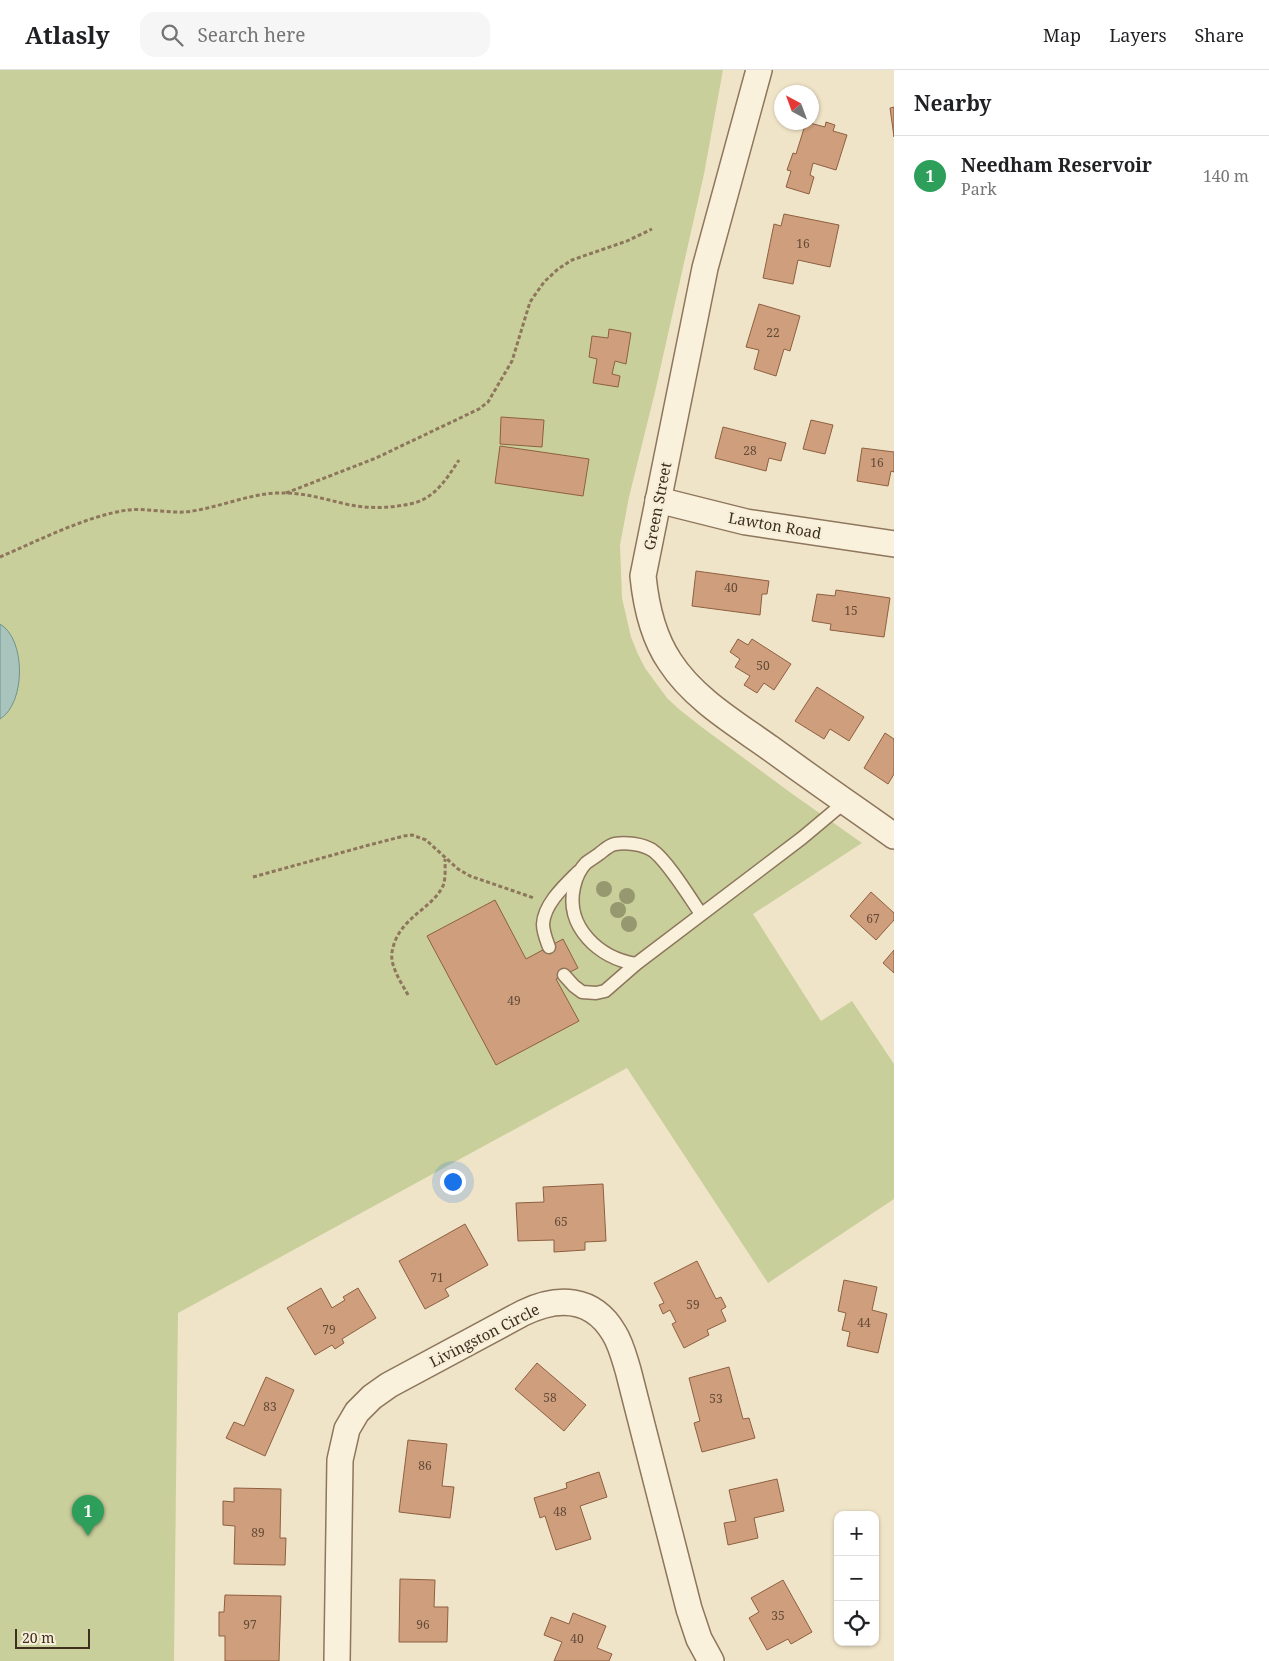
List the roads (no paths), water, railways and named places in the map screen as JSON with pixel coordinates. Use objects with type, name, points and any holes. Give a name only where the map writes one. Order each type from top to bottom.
[{"type":"street","name":"Green Street","points":[[759,70],[705,268],[658,500],[643,576],[649,614],[662,648],[680,677],[710,705],[894,836]]},
{"type":"street","name":"Lawton Road","points":[[658,500],[746,522],[894,544]]},
{"type":"street","name":"Livingston Circle","points":[[337,1661],[340,1460],[344,1438],[351,1420],[368,1401],[388,1384],[534,1307],[556,1301],[565,1301],[585,1306],[594,1312],[610,1326],[619,1344],[628,1370],[689,1609],[699,1639],[711,1661]]},
{"type":"lane","points":[[564,975],[582,992],[596,993],[605,991],[636,964],[802,838],[845,802]]},
{"type":"lane","points":[[549,947],[544,934],[543,922],[551,903],[586,863],[613,844],[627,843],[651,850],[666,864],[701,914]]},
{"type":"lane","points":[[586,863],[580,872],[572,895],[574,912],[580,929],[587,939],[602,951],[624,962],[636,964]]},
{"type":"water","points":[[0,624],[9,632],[15,643],[20,671],[15,700],[9,711],[0,719]]},
{"type":"place","name":"Needham Reservoir","points":[[88,1536]]}]
